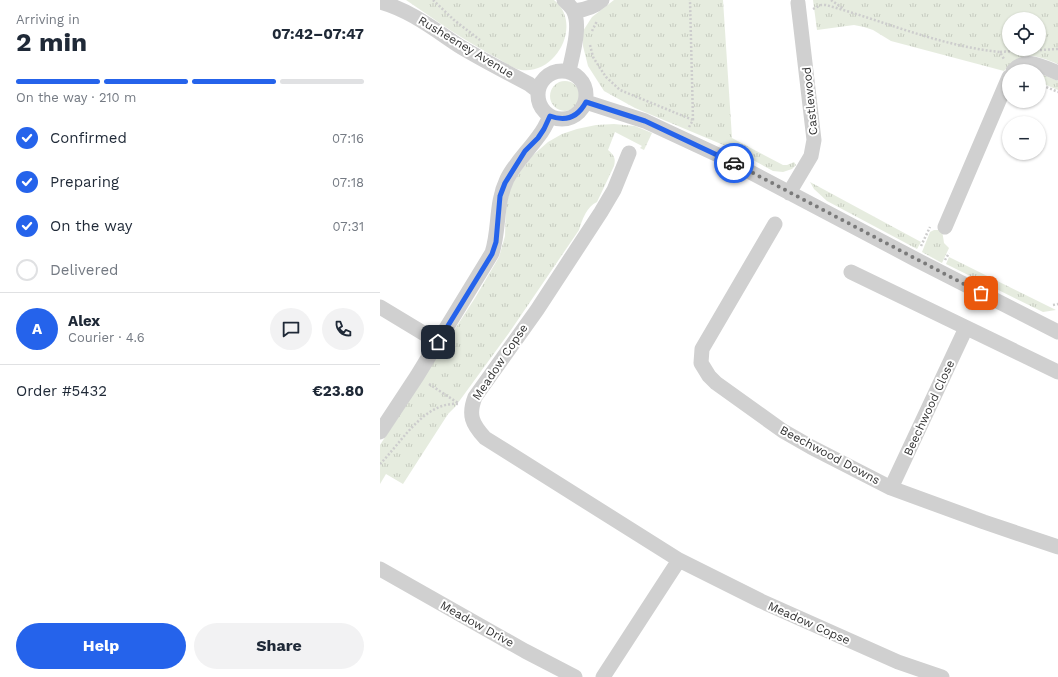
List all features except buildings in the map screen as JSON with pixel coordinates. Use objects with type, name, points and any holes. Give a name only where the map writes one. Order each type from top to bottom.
[{"type":"street","points":[[564,0],[574,11],[576,22],[575,42],[569,72]]},
{"type":"street","name":"Rusheeney Avenue","points":[[388,2],[420,20],[461,47],[529,84],[538,91]]},
{"type":"street","points":[[574,11],[586,10],[601,2]]},
{"type":"street","name":"Castlewood","points":[[789,192],[810,156],[814,140],[798,8]]},
{"type":"street","points":[[1022,64],[1036,64]]},
{"type":"street","points":[[1046,68],[1058,73]]},
{"type":"street","points":[[561,71],[569,72],[582,80],[586,87],[586,102],[582,109],[571,118],[557,118],[550,116],[544,111],[540,105],[538,91],[541,84],[549,75],[561,71]]},
{"type":"street","points":[[938,227],[1002,93]]},
{"type":"street","points":[[586,102],[645,121],[753,172],[915,259],[1058,332]]},
{"type":"street","points":[[380,432],[417,376],[492,254],[496,242],[500,196],[507,178],[525,151],[538,138],[550,116]]},
{"type":"street","name":"Meadow Copse","points":[[629,153],[607,203],[537,310],[475,397],[465,406],[474,425],[485,438],[679,560],[761,602],[898,662],[942,677]]},
{"type":"street","name":"Beechwood Downs","points":[[775,224],[702,349],[701,363],[709,376],[716,383],[783,431],[810,447],[891,488],[1058,547]]},
{"type":"street","points":[[851,272],[1058,372]]},
{"type":"street","points":[[380,307],[438,342]]},
{"type":"street","name":"Beechwood Close","points":[[891,488],[966,328]]},
{"type":"street","points":[[603,677],[679,560]]},
{"type":"street","name":"Meadow Drive","points":[[380,569],[522,649],[576,677]]},
{"type":"path","points":[[433,0],[454,20],[483,42]]},
{"type":"path","points":[[684,139],[692,120],[690,0]]},
{"type":"path","points":[[831,0],[846,10]]},
{"type":"path","points":[[590,33],[599,17],[601,2]]},
{"type":"path","points":[[798,8],[826,5],[846,10],[935,39],[968,47],[1000,52],[1007,64]]},
{"type":"path","points":[[590,39],[593,56],[600,68],[606,77],[620,90],[692,120]]},
{"type":"path","points":[[1046,87],[1058,92]]},
{"type":"path","points":[[915,259],[938,227]]},
{"type":"path","points":[[1052,305],[1058,304]]},
{"type":"path","points":[[417,376],[465,406]]},
{"type":"path","points":[[380,464],[428,413],[444,405],[465,406]]},
{"type":"green space","points":[[406,0],[554,0],[562,10],[566,21],[566,34],[562,46],[555,56],[545,64],[534,69],[521,70],[509,65],[439,23]]},
{"type":"green space","points":[[614,0],[723,0],[732,138],[783,165],[794,162],[796,165],[792,169],[783,172],[773,171],[733,149],[635,108],[604,91],[588,66],[583,46],[583,31],[592,17]]},
{"type":"green space","points":[[813,0],[1058,0],[1058,64],[1035,56],[1046,56],[1046,12],[1002,12],[1002,56],[1029,56],[1017,59],[1011,64],[1002,64],[1002,70],[891,41],[873,30],[854,25],[817,30]]},
{"type":"green space","points":[[1046,76],[1058,81],[1058,90],[1046,85]]},
{"type":"green space","points":[[565,81],[576,85],[580,96],[576,107],[565,111],[554,107],[550,96],[554,85]]},
{"type":"green space","points":[[614,124],[635,126],[652,133],[644,150],[640,148],[642,146],[615,132],[608,150],[614,157],[614,166],[597,202],[588,210],[583,218],[579,230],[511,330],[455,407],[448,414],[403,484],[386,474],[380,484],[380,445],[475,298],[499,257],[505,236],[506,201],[513,181],[532,156],[548,142],[562,134],[596,125]]},
{"type":"green space","points":[[810,182],[921,242],[917,249],[827,201],[814,189]]},
{"type":"green space","points":[[934,230],[942,230],[944,243],[949,248],[942,263],[922,252],[930,232]]},
{"type":"green space","points":[[949,257],[1056,310],[1043,312],[946,264]]},
{"type":"way so far","points":[[734,163],[981,293]]},
{"type":"route","points":[[438,342],[492,254],[496,242],[500,196],[507,178],[525,151],[538,138],[550,116],[564,119],[571,118],[582,109],[586,102],[645,121],[734,163]]}]
